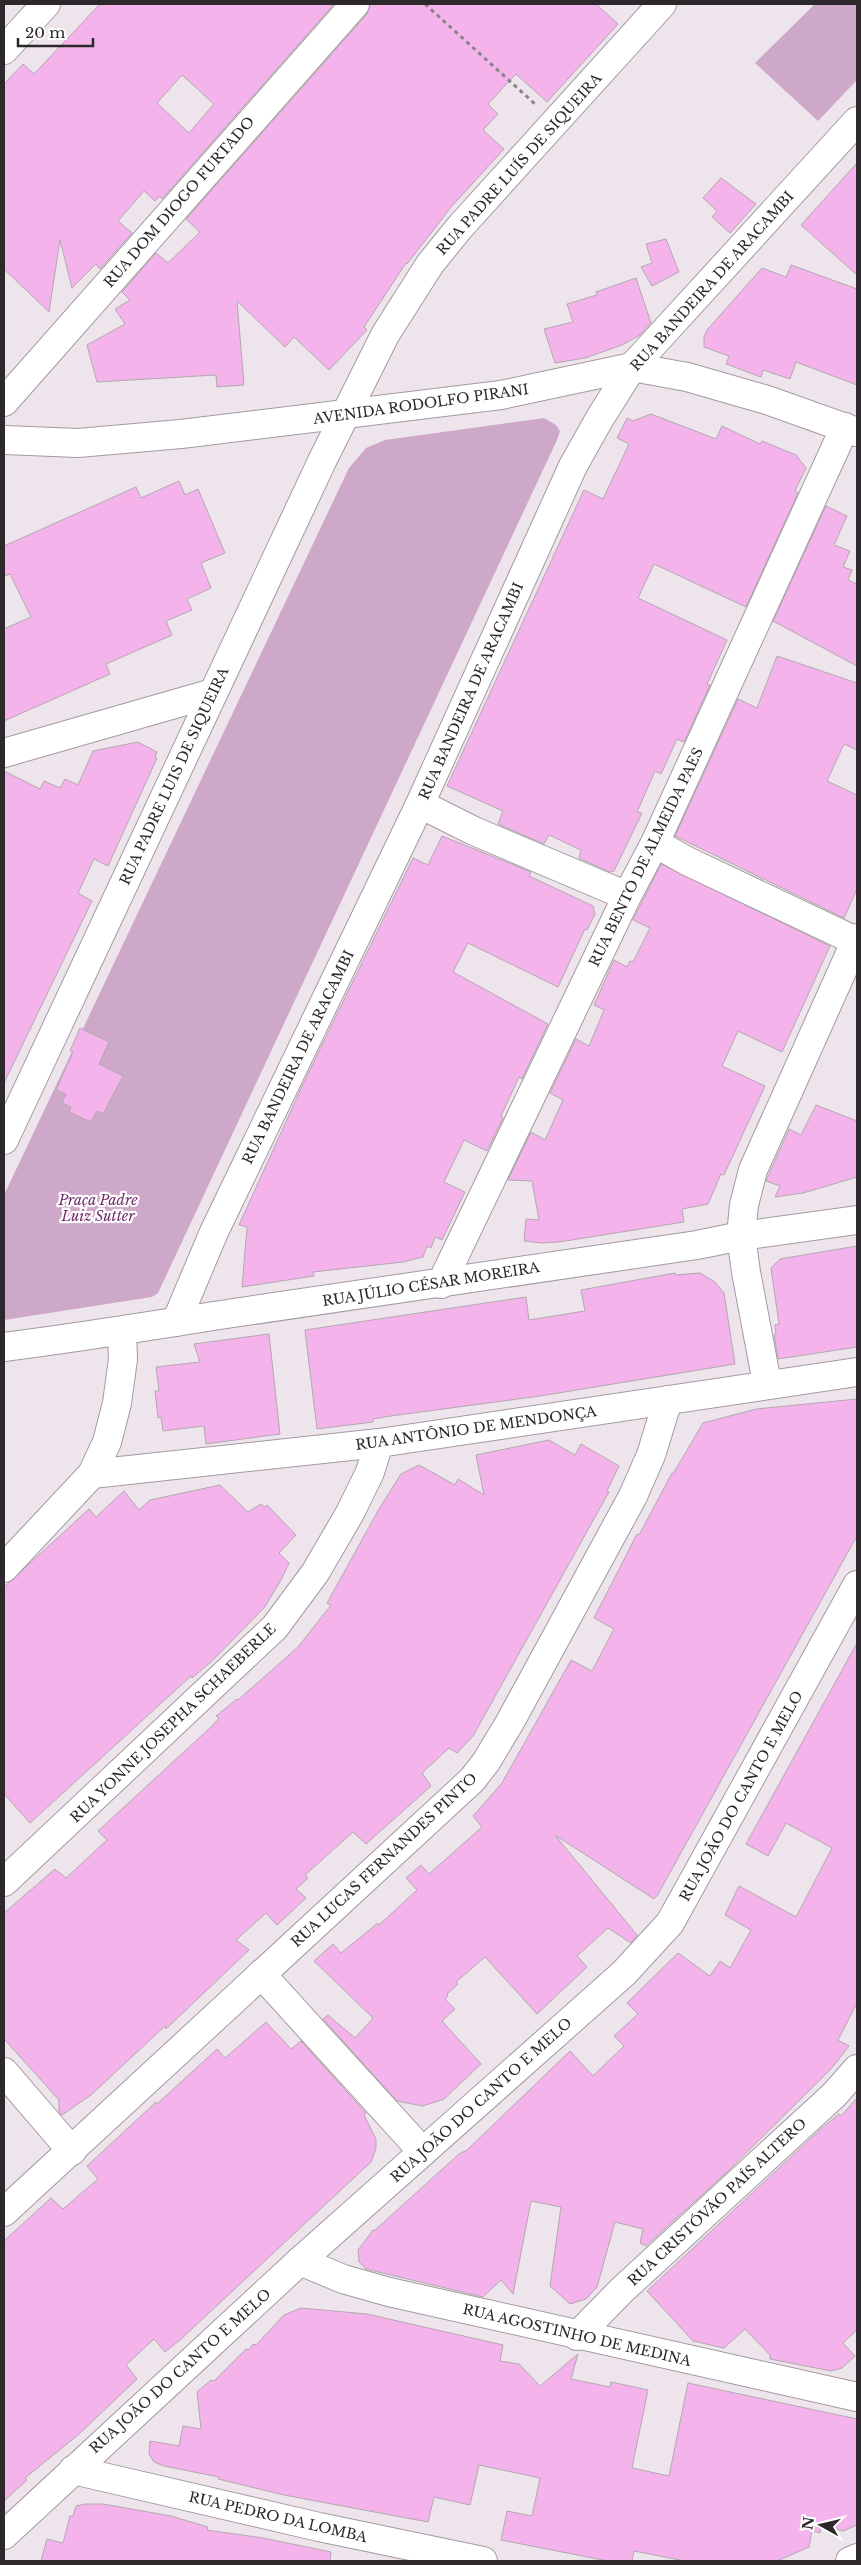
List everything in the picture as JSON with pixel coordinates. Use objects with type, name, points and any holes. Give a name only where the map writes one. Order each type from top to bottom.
[{"type":"street","points":[[4,50],[46,4]]},
{"type":"street","name":"RUA DOM DIOGO FURTADO","points":[[4,402],[355,4]]},
{"type":"street","name":"RUA PADRE LUÍS DE SIQUEIRA","points":[[346,414],[385,335],[430,264],[460,227],[662,4]]},
{"type":"street","name":"RUA BANDEIRA DE ARACAMBI","points":[[176,1322],[214,1232],[420,804],[573,466],[600,418],[632,367],[857,121]]},
{"type":"street","name":"AVENIDA RODOLFO PIRANI","points":[[4,440],[78,443],[138,439],[501,396],[632,367],[687,377],[768,400],[851,429]]},
{"type":"street","name":"RUA PADRE LUIS DE SIQUEIRA","points":[[4,1140],[213,692],[346,414]]},
{"type":"street","name":"RUA BENTO DE ALMEIDA PAES","points":[[441,1284],[851,429]]},
{"type":"street","points":[[4,753],[213,692]]},
{"type":"street","points":[[420,804],[474,831],[627,896]]},
{"type":"street","points":[[654,843],[687,861],[856,940],[753,1170],[744,1205],[741,1236],[767,1384]]},
{"type":"street","name":"RUA JÚLIO CÉSAR MOREIRA","points":[[4,1347],[122,1332],[176,1322],[441,1284],[697,1245],[741,1236],[857,1220]]},
{"type":"street","points":[[4,1568],[92,1474],[107,1442],[117,1403],[123,1359],[122,1332]]},
{"type":"street","name":"RUA ANTÔNIO DE MENDONÇA","points":[[92,1474],[379,1443],[857,1372]]},
{"type":"street","name":"RUA LUCAS FERNANDES PINTO","points":[[4,2212],[472,1780],[486,1762],[633,1496],[651,1455],[668,1400]]},
{"type":"street","name":"RUA YONNE JOSEPHA SCHAEBERLE","points":[[4,1882],[275,1626],[315,1573],[346,1520],[370,1472],[379,1443]]},
{"type":"street","name":"RUA JOÃO DO CANTO E MELO","points":[[4,2534],[300,2261],[624,1973],[670,1923],[857,1586]]},
{"type":"street","points":[[261,1974],[423,2152]]},
{"type":"street","name":"RUA CRISTÓVÃO PAÍS ALTERO","points":[[577,2336],[622,2290],[834,2094],[857,2069]]},
{"type":"street","points":[[4,2072],[72,2151]]},
{"type":"street","name":"RUA AGOSTINHO DE MEDINA","points":[[300,2261],[343,2279],[389,2292],[577,2336],[855,2393]]},
{"type":"street","name":"RUA PEDRO DA LOMBA","points":[[73,2470],[319,2527],[483,2561]]},
{"type":"street","points":[[850,2561],[857,2558]]},
{"type":"path","points":[[425,4],[556,123]]},
{"type":"green space","points":[[815,4],[857,4],[857,80],[818,121],[755,63]]},
{"type":"green space","name":"Praça Padre Luiz Sutter","points":[[544,418],[556,425],[560,431],[557,440],[158,1293],[152,1297],[4,1320],[4,1195],[349,468],[366,448],[385,440]]},
{"type":"building","points":[[100,4],[334,4],[162,199],[160,196],[155,201],[144,191],[118,221],[132,233],[100,269],[96,264],[72,288],[60,240],[49,312],[4,269],[4,84],[23,64],[34,74]],"holes":[[[182,75],[214,104],[189,133],[157,103]]]},
{"type":"building","points":[[370,4],[596,4],[618,24],[547,102],[516,74],[488,104],[498,114],[483,130],[504,149],[452,206],[406,263],[364,327],[367,330],[329,370],[294,337],[285,347],[237,301],[244,385],[217,387],[216,375],[97,382],[87,345],[125,324],[115,309],[130,300],[122,292],[156,253],[168,263],[200,232],[186,219],[367,14]]},
{"type":"building","points":[[857,163],[857,275],[801,225]]},
{"type":"building","points":[[721,178],[756,204],[730,233],[712,217],[717,211],[703,198]]},
{"type":"building","points":[[666,239],[679,272],[652,286],[641,267],[652,263],[646,244]]},
{"type":"building","points":[[791,265],[857,289],[857,385],[796,362],[790,379],[763,370],[761,377],[726,364],[729,356],[704,347],[704,337],[707,330],[762,268],[786,277]]},
{"type":"building","points":[[636,278],[651,323],[640,335],[622,345],[585,358],[555,363],[544,329],[573,322],[567,304],[597,295],[596,292]]},
{"type":"building","points":[[651,414],[716,439],[722,426],[760,444],[762,441],[796,455],[806,468],[795,491],[798,493],[746,607],[654,564],[638,598],[727,640],[707,684],[710,685],[684,742],[677,739],[661,774],[655,771],[637,812],[642,813],[614,871],[610,872],[579,858],[581,850],[549,835],[544,844],[498,824],[503,811],[447,786],[584,490],[603,499],[629,444],[617,438],[627,418],[633,421]]},
{"type":"building","points":[[179,481],[185,495],[198,489],[225,553],[201,563],[211,588],[187,599],[192,610],[166,621],[172,635],[106,664],[110,674],[4,721],[4,629],[31,617],[10,574],[4,576],[4,546],[136,487],[141,498]]},
{"type":"building","points":[[826,506],[847,516],[834,545],[850,551],[843,567],[852,570],[848,580],[857,584],[857,666],[773,621]]},
{"type":"building","points":[[777,656],[857,683],[857,750],[844,744],[827,781],[857,795],[857,889],[844,918],[675,836],[738,699],[757,708]]},
{"type":"building","points":[[138,742],[157,752],[155,757],[157,758],[108,866],[94,859],[78,893],[92,901],[4,1083],[4,771],[40,789],[44,781],[60,788],[65,779],[78,785],[93,751]]},
{"type":"building","points":[[442,836],[531,872],[529,876],[593,906],[595,914],[587,930],[585,929],[558,987],[468,943],[453,972],[548,1024],[522,1079],[519,1077],[501,1116],[503,1118],[487,1151],[464,1140],[444,1182],[465,1192],[442,1240],[435,1237],[431,1248],[427,1246],[423,1257],[403,1262],[313,1272],[314,1276],[242,1287],[247,1227],[239,1225],[304,1082],[413,858],[428,865]]},
{"type":"building","points":[[661,864],[830,946],[782,1052],[738,1031],[722,1066],[765,1086],[724,1175],[721,1174],[708,1204],[682,1209],[684,1222],[559,1242],[524,1241],[526,1219],[539,1220],[532,1181],[508,1180],[531,1132],[545,1140],[563,1100],[550,1093],[576,1039],[589,1046],[604,1010],[594,1005],[614,960],[627,967],[630,961],[633,962],[650,928],[633,920]]},
{"type":"building","points":[[80,1028],[109,1042],[99,1064],[123,1076],[103,1114],[97,1111],[91,1122],[69,1112],[71,1107],[62,1103],[66,1094],[56,1090],[73,1052],[70,1051]]},
{"type":"building","points":[[816,1105],[857,1121],[857,1177],[803,1193],[775,1197],[780,1186],[766,1181],[789,1129],[801,1135]]},
{"type":"building","points":[[857,1246],[857,1347],[778,1359],[774,1334],[776,1334],[775,1325],[779,1324],[771,1268],[780,1259]]},
{"type":"building","points":[[675,1273],[675,1275],[700,1273],[715,1282],[724,1293],[735,1364],[540,1396],[391,1416],[373,1419],[373,1422],[317,1429],[305,1330],[526,1297],[529,1320],[585,1311],[581,1290]]},
{"type":"building","points":[[269,1334],[280,1434],[206,1444],[204,1426],[163,1431],[161,1417],[158,1418],[155,1391],[159,1391],[156,1367],[200,1362],[194,1344]]},
{"type":"building","points":[[857,1399],[857,1536],[657,1896],[654,1899],[555,1835],[637,1935],[631,1943],[608,1928],[577,1956],[587,1967],[537,2014],[485,1957],[456,1982],[458,1984],[447,1994],[448,1996],[445,1999],[455,2009],[442,2021],[481,2064],[444,2099],[423,2106],[397,2101],[323,2019],[328,2015],[355,2038],[373,2018],[314,1961],[333,1944],[341,1953],[378,1923],[379,1925],[417,1890],[406,1878],[421,1865],[429,1874],[482,1827],[473,1816],[502,1783],[571,1660],[592,1671],[614,1629],[594,1618],[637,1534],[639,1535],[672,1473],[703,1423],[756,1409]]},
{"type":"building","points":[[549,1440],[575,1455],[581,1444],[619,1466],[607,1491],[609,1492],[473,1736],[457,1753],[449,1748],[422,1773],[431,1786],[366,1844],[353,1832],[305,1875],[308,1878],[296,1889],[306,1898],[277,1925],[266,1913],[236,1940],[249,1950],[166,2029],[165,2026],[91,2095],[62,2115],[59,2112],[59,2100],[4,2039],[4,1913],[55,1869],[66,1878],[107,1840],[98,1831],[212,1726],[219,1718],[216,1716],[238,1700],[298,1647],[331,1605],[327,1603],[379,1509],[401,1474],[419,1465],[455,1485],[458,1479],[484,1495],[476,1455]]},
{"type":"building","points":[[220,1485],[248,1512],[261,1504],[265,1507],[267,1505],[296,1535],[279,1553],[289,1563],[281,1580],[264,1608],[211,1662],[192,1678],[191,1676],[30,1823],[4,1794],[4,1587],[89,1509],[96,1517],[124,1491],[139,1510],[150,1500]]},
{"type":"building","points":[[857,1643],[857,2003],[838,2040],[849,2046],[831,2069],[727,2172],[646,2246],[640,2243],[643,2229],[615,2222],[597,2287],[586,2299],[570,2304],[550,2286],[561,2207],[531,2201],[513,2294],[501,2280],[483,2297],[366,2269],[359,2262],[358,2250],[373,2230],[459,2154],[467,2150],[570,2051],[593,2076],[624,2046],[614,2036],[638,2014],[627,2003],[678,1953],[710,1976],[720,1961],[730,1968],[751,1930],[725,1915],[739,1886],[796,1917],[832,1848],[786,1823],[768,1856],[746,1844]]},
{"type":"building","points":[[266,2022],[291,2049],[301,2041],[366,2113],[364,2115],[376,2139],[376,2148],[371,2162],[180,2340],[165,2352],[154,2339],[126,2365],[137,2379],[78,2435],[25,2478],[27,2480],[4,2501],[4,2241],[51,2198],[63,2209],[98,2179],[87,2166],[156,2102],[157,2104],[217,2049],[225,2058]]},
{"type":"building","points":[[857,2098],[857,2330],[843,2343],[855,2356],[842,2368],[831,2371],[770,2359],[770,2355],[745,2329],[724,2348],[693,2341],[647,2291],[822,2128],[839,2114],[841,2116]]},
{"type":"building","points":[[301,2308],[367,2314],[503,2345],[500,2361],[519,2364],[540,2386],[578,2354],[571,2379],[610,2387],[611,2382],[648,2390],[632,2468],[669,2476],[688,2383],[857,2419],[857,2525],[843,2531],[828,2527],[828,2529],[821,2528],[820,2533],[812,2531],[809,2547],[777,2561],[685,2561],[634,2551],[632,2561],[608,2561],[501,2540],[507,2511],[532,2516],[540,2478],[479,2465],[470,2505],[434,2497],[428,2522],[284,2495],[154,2462],[149,2454],[150,2441],[179,2446],[183,2426],[201,2429],[197,2392],[211,2380],[214,2381],[246,2349],[249,2350],[253,2344],[256,2345],[284,2315]]},
{"type":"building","points":[[103,2504],[171,2516],[208,2527],[207,2530],[263,2538],[331,2552],[330,2561],[41,2561],[47,2539],[63,2543],[70,2516],[73,2516],[76,2506]]}]
